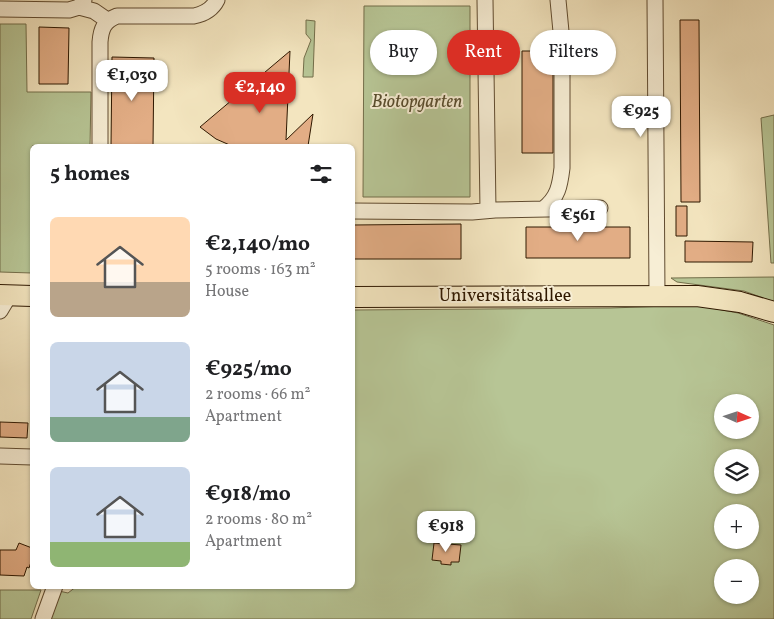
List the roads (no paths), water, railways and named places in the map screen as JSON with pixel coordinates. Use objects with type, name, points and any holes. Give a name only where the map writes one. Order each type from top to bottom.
[{"type":"main road","name":"Universitätsallee","points":[[355,297],[657,295],[719,298],[774,312]]},
{"type":"main road","points":[[3,301],[30,296]]},
{"type":"street","points":[[100,144],[100,42],[101,31],[107,20],[117,16],[194,16],[205,14],[215,5],[217,0]]},
{"type":"street","points":[[485,0],[488,210]]},
{"type":"street","points":[[543,209],[552,202],[560,187],[562,168],[562,42],[558,0]]},
{"type":"street","points":[[655,0],[657,295]]},
{"type":"street","points":[[0,9],[69,10],[82,3],[107,20]]},
{"type":"street","points":[[355,211],[472,212],[600,208]]},
{"type":"street","points":[[0,456],[30,458]]},
{"type":"street","points":[[43,619],[54,589]]},
{"type":"park label","name":"Biotopgarten","points":[[417,102]]}]
